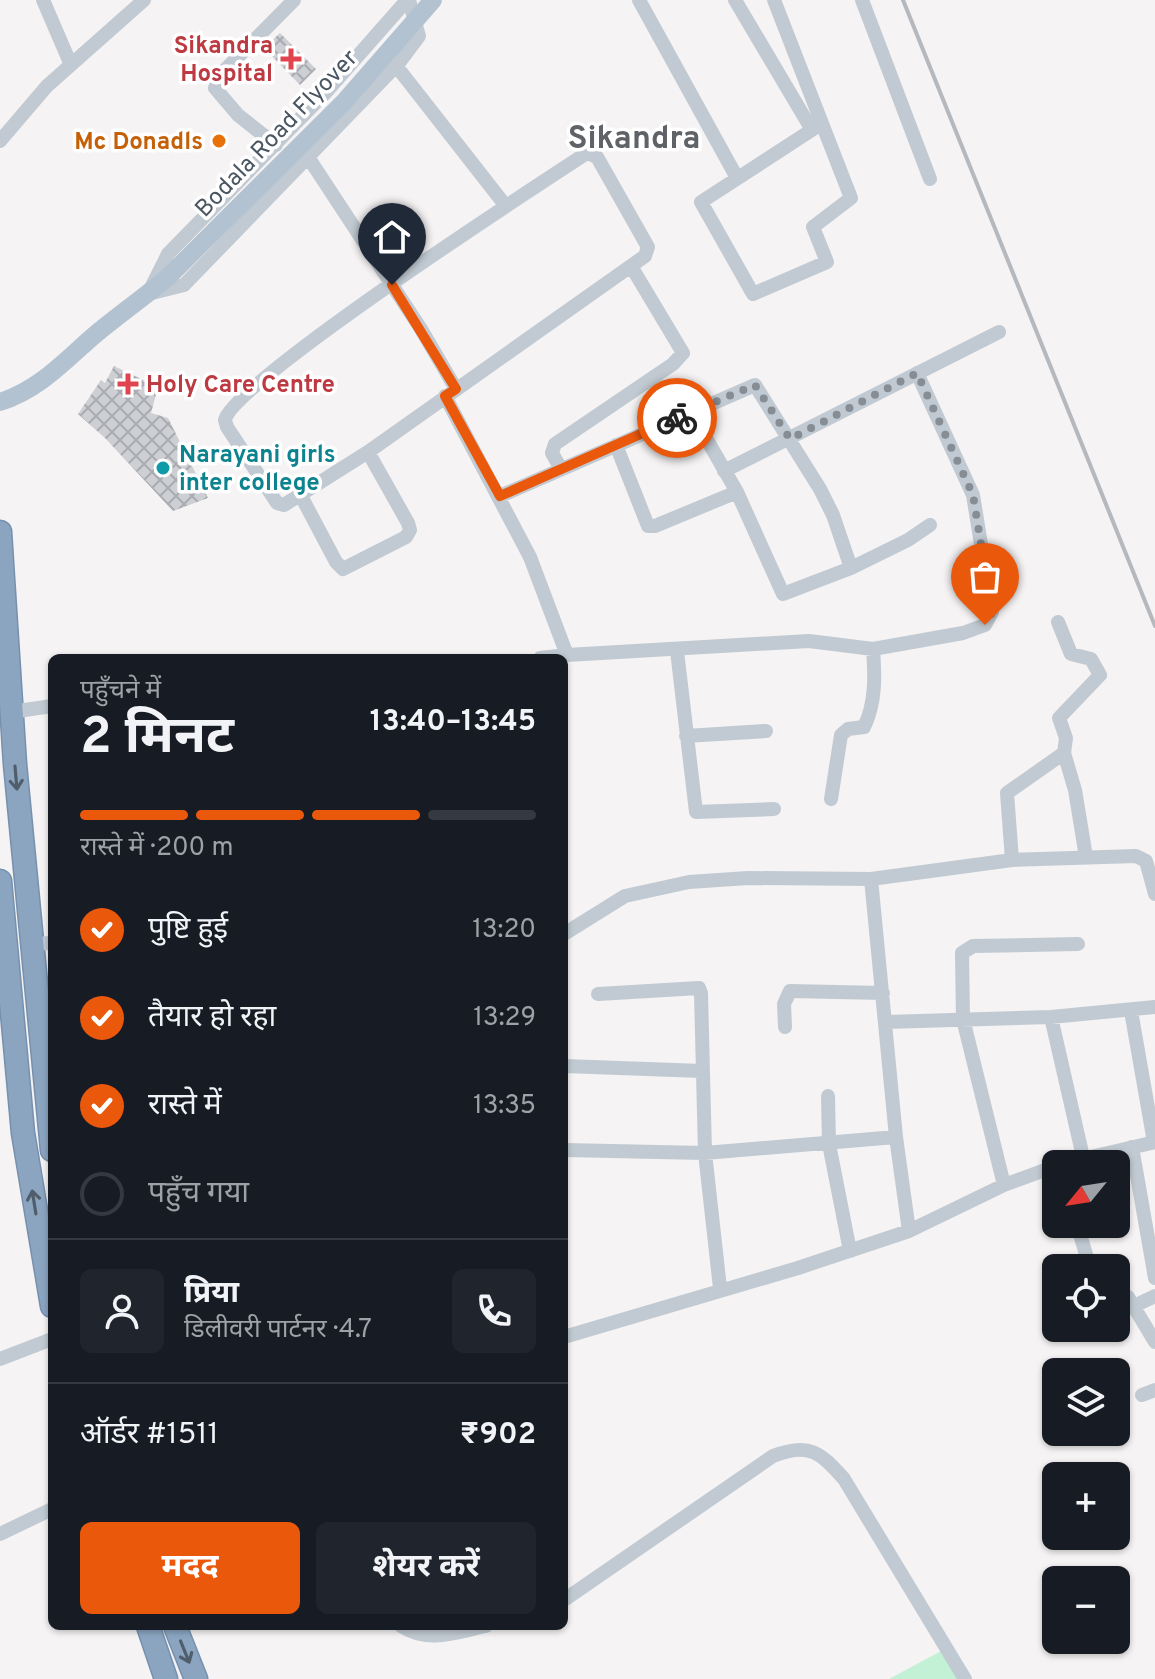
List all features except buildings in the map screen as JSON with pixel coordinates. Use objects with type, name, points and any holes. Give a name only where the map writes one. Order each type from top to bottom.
[{"type":"highway","points":[[0,532],[11,712],[42,944],[48,1080]]},
{"type":"highway","points":[[0,881],[23,1133],[48,1282]]},
{"type":"highway","points":[[149,1630],[166,1679]]},
{"type":"highway","points":[[177,1630],[196,1679]]},
{"type":"main road","name":"Bodala Road Flyover","points":[[0,402],[20,396],[55,372],[96,334],[167,278],[344,102],[433,0]]},
{"type":"street","points":[[43,0],[71,65]]},
{"type":"street","points":[[119,0],[125,14]]},
{"type":"street","points":[[0,141],[71,65],[144,0]]},
{"type":"street","points":[[276,145],[238,115],[215,88],[221,74],[294,0]]},
{"type":"street","points":[[148,294],[168,254],[276,145],[408,0]]},
{"type":"street","points":[[148,294],[184,285],[398,64],[419,36],[408,0]]},
{"type":"street","points":[[639,0],[736,176]]},
{"type":"street","points":[[735,0],[816,127],[852,192],[849,201],[813,227],[828,257],[825,263],[757,294],[750,292],[701,204],[736,176],[816,127]]},
{"type":"street","points":[[774,0],[816,127]]},
{"type":"street","points":[[862,0],[930,179]]},
{"type":"street","points":[[369,42],[398,64],[505,205]]},
{"type":"street","points":[[587,153],[595,154],[648,247],[645,256],[368,452],[284,505],[277,503],[227,427],[226,413],[280,365],[505,205],[587,153]]},
{"type":"street","points":[[308,157],[392,285],[450,393],[530,557],[567,654]]},
{"type":"street","points":[[561,469],[552,453],[555,444],[673,364],[683,353],[631,266]]},
{"type":"street","points":[[724,471],[999,332]]},
{"type":"street","points":[[568,655],[809,641],[873,649],[963,633],[992,619],[973,495],[917,373]]},
{"type":"street","points":[[500,496],[755,385],[833,515],[851,568]]},
{"type":"street","points":[[691,412],[737,492],[783,594],[851,568],[930,525]]},
{"type":"street","points":[[616,445],[648,526],[655,526],[737,492]]},
{"type":"street","points":[[300,494],[339,567],[343,569],[406,537],[410,530],[408,523],[368,452]]},
{"type":"street","points":[[1058,622],[1071,654],[1091,659],[1100,675],[1059,718],[1066,738],[1064,753],[1075,790],[1086,857]]},
{"type":"street","points":[[831,799],[841,735],[848,729],[864,727],[870,711],[875,680],[873,649]]},
{"type":"street","points":[[677,651],[696,812],[774,809]]},
{"type":"street","points":[[11,712],[48,707]]},
{"type":"street","points":[[686,736],[766,731]]},
{"type":"street","points":[[1012,860],[1007,793],[1064,753]]},
{"type":"street","points":[[568,932],[625,896],[653,888],[748,878],[871,879],[1012,860],[1143,856],[1155,894]]},
{"type":"street","points":[[871,879],[896,1137],[909,1231]]},
{"type":"street","points":[[1004,1185],[963,1019],[965,949],[973,946],[1078,944]]},
{"type":"street","points":[[598,994],[699,988],[705,1153],[720,1288]]},
{"type":"street","points":[[785,1027],[784,1004],[790,991],[883,993]]},
{"type":"street","points":[[886,1022],[1051,1017],[1155,1007]]},
{"type":"street","points":[[1117,1150],[1154,1142],[1131,1011]]},
{"type":"street","points":[[1051,1017],[1081,1150]]},
{"type":"street","points":[[568,1066],[702,1071]]},
{"type":"street","points":[[828,1096],[829,1144],[850,1251]]},
{"type":"street","points":[[568,1150],[705,1153],[896,1137]]},
{"type":"street","points":[[1132,1147],[1155,1278]]},
{"type":"street","points":[[568,1336],[909,1231],[1004,1185],[1042,1171]]},
{"type":"street","points":[[1134,1306],[1155,1296]]},
{"type":"street","points":[[1130,1301],[1155,1342]]},
{"type":"street","points":[[0,1359],[48,1341]]},
{"type":"street","points":[[568,1597],[773,1456],[793,1448],[808,1449],[826,1460],[844,1479],[965,1679]]},
{"type":"street","points":[[0,1534],[48,1511]]},
{"type":"street","points":[[407,1630],[413,1634],[435,1637],[467,1630]]},
{"type":"green space","points":[[943,1650],[958,1679],[889,1679]]},
{"type":"railway","points":[[903,0],[1155,626]]},
{"type":"way so far","points":[[677,418],[755,385],[761,389],[790,439],[917,373],[973,495],[992,612],[992,619],[985,625]]},
{"type":"place","name":"Sikandra Hospital","points":[[291,59]]},
{"type":"place","name":"Mc Donadls","points":[[219,141]]},
{"type":"place","name":"Holy Care Centre","points":[[128,384]]},
{"type":"place","name":"Narayani girls inter college","points":[[163,468]]},
{"type":"district","name":"Sikandra","points":[[634,137]]},
{"type":"route","points":[[392,285],[456,389],[445,396],[500,496],[677,418]]}]
